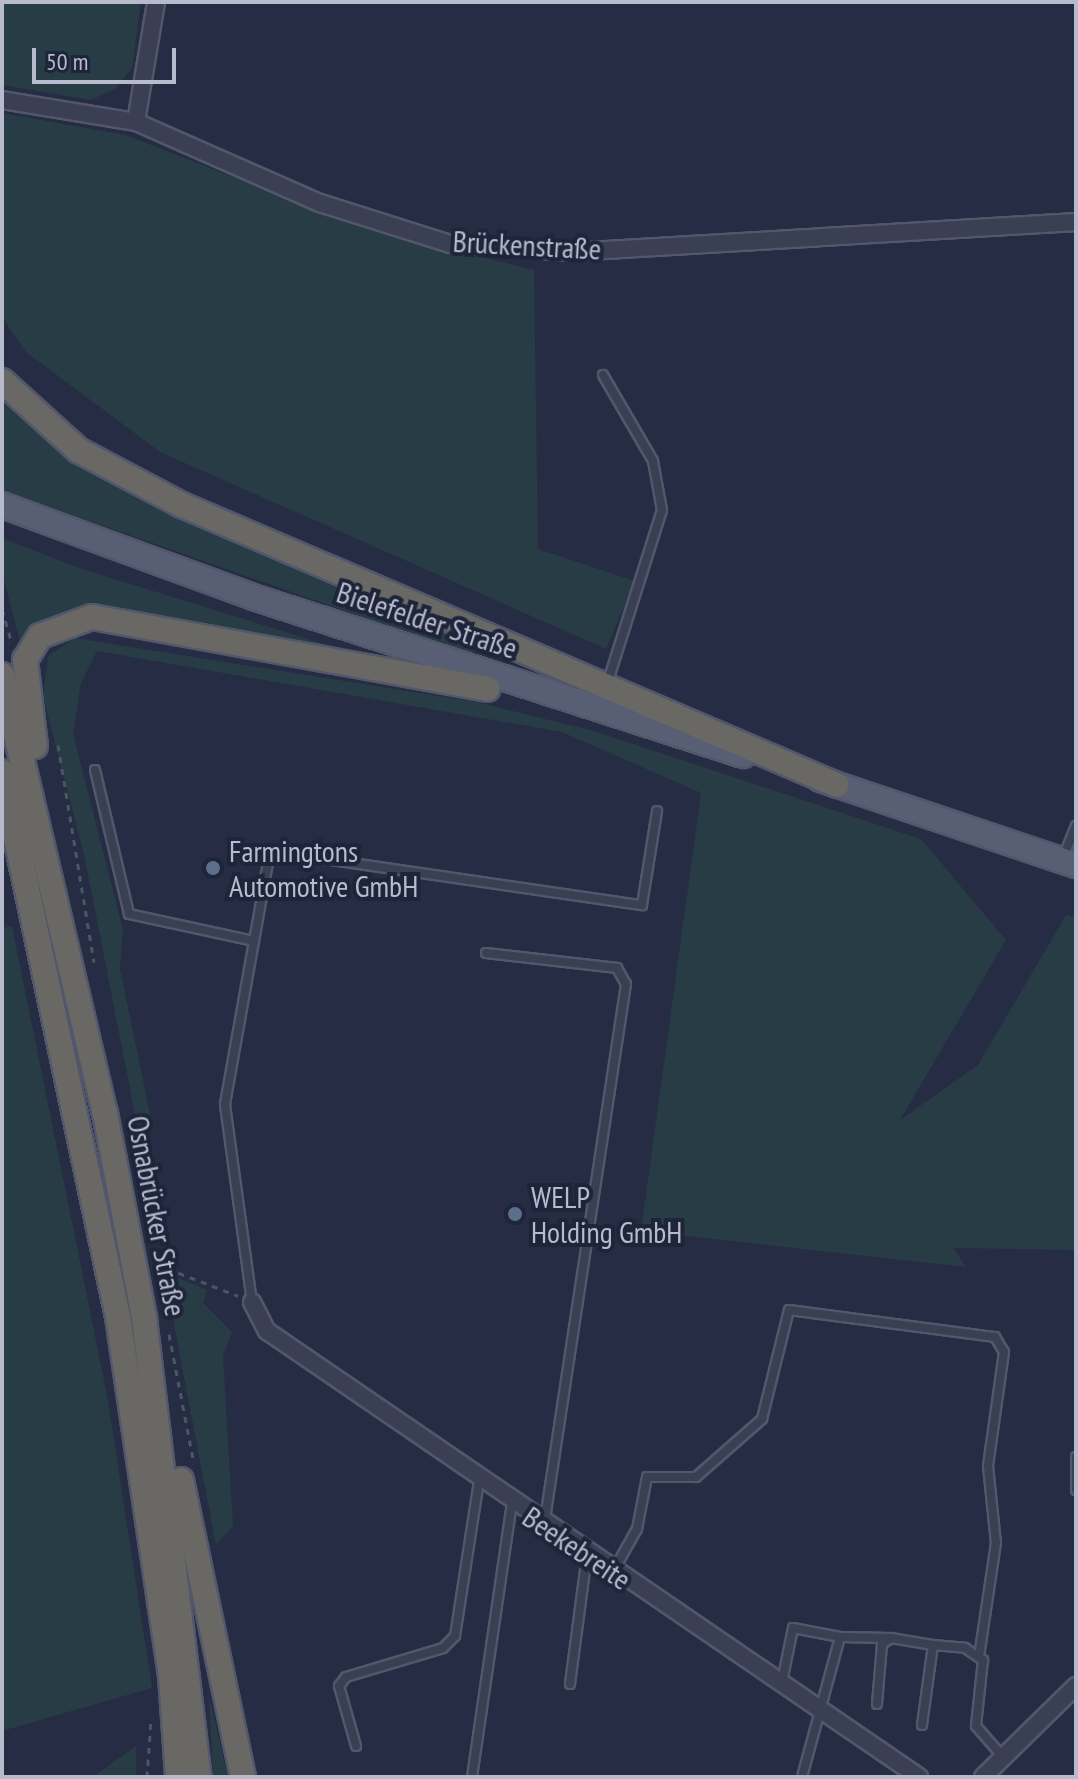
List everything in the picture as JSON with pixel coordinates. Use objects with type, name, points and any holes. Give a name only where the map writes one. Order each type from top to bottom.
[{"type":"highway","points":[[2,381],[78,450],[182,505],[837,785]]},
{"type":"highway","points":[[31,788],[36,743],[25,660],[40,636],[66,622],[92,617],[487,689]]},
{"type":"highway","name":"Osnabrücker Straße","points":[[2,675],[31,788],[144,1318],[199,1777]]},
{"type":"highway","name":"Osnabrücker Straße","points":[[2,772],[118,1317],[169,1660],[178,1777]]},
{"type":"highway","points":[[144,1318],[243,1777]]},
{"type":"main road","name":"Bielefelder Straße","points":[[2,505],[256,598],[837,785],[1069,864]]},
{"type":"main road","name":"Bielefelder Straße","points":[[2,521],[487,689],[837,785]]},
{"type":"street","points":[[136,122],[156,2]]},
{"type":"street","name":"Brückenstraße","points":[[2,100],[136,122],[320,203],[450,244],[572,252],[1076,222]]},
{"type":"street","name":"Beekebreite","points":[[252,1302],[267,1331],[512,1504],[919,1777]]},
{"type":"street","points":[[983,1777],[1000,1754],[1076,1686]]},
{"type":"lane","points":[[603,375],[653,461],[662,510],[606,688]]},
{"type":"lane","points":[[95,770],[129,914],[254,941]]},
{"type":"lane","points":[[252,1302],[225,1104],[270,851],[642,905],[657,811]]},
{"type":"lane","points":[[1069,864],[1076,825]]},
{"type":"lane","points":[[486,953],[617,968],[626,984],[544,1525]]},
{"type":"lane","points":[[612,1572],[637,1529],[647,1477],[696,1477],[762,1419],[789,1310],[995,1337],[1004,1352],[988,1466],[996,1543],[979,1657],[976,1726],[1000,1754]]},
{"type":"lane","points":[[1076,1457],[1076,1490]]},
{"type":"lane","points":[[356,1746],[339,1686],[346,1677],[443,1648],[455,1636],[479,1481]]},
{"type":"lane","points":[[472,1777],[512,1504]]},
{"type":"lane","points":[[570,1684],[587,1554]]},
{"type":"lane","points":[[781,1685],[793,1628],[840,1637],[891,1638],[979,1657]]},
{"type":"lane","points":[[802,1777],[840,1637]]},
{"type":"lane","points":[[877,1704],[882,1644],[891,1638]]},
{"type":"lane","points":[[922,1725],[933,1645]]},
{"type":"path","points":[[152,1263],[252,1302]]},
{"type":"path","points":[[147,1777],[151,1716]]},
{"type":"shaded area","points":[[2,2],[141,2],[132,68],[115,89],[91,100],[2,85]]},
{"type":"shaded area","points":[[2,113],[126,135],[363,228],[534,270],[538,549],[635,581],[606,649],[160,452],[26,352],[2,317]]},
{"type":"shaded area","points":[[2,399],[71,460],[179,516],[477,643],[473,656],[2,490]]},
{"type":"shaded area","points":[[2,538],[82,569],[363,656],[106,610],[71,610],[43,621],[21,646],[2,572]]},
{"type":"shaded area","points":[[75,638],[476,702],[594,731],[921,839],[1006,940],[900,1120],[978,1065],[1066,915],[1076,917],[1076,1250],[953,1248],[966,1267],[641,1231],[701,793],[562,732],[97,651],[81,683],[73,733],[123,930],[120,969],[153,1128],[138,1130],[85,859],[43,696],[48,656]]},
{"type":"shaded area","points":[[12,926],[108,1400],[152,1688],[2,1731],[2,928]]},
{"type":"shaded area","points":[[164,1272],[207,1290],[203,1303],[232,1332],[223,1356],[233,1526],[216,1545]]},
{"type":"shaded area","points":[[209,1696],[228,1777],[213,1777]]},
{"type":"shaded area","points":[[136,1746],[136,1777],[93,1777]]},
{"type":"place","name":"Farmingtons Automotive GmbH","points":[[213,868]]},
{"type":"place","name":"WELP Holding GmbH","points":[[515,1214]]}]
